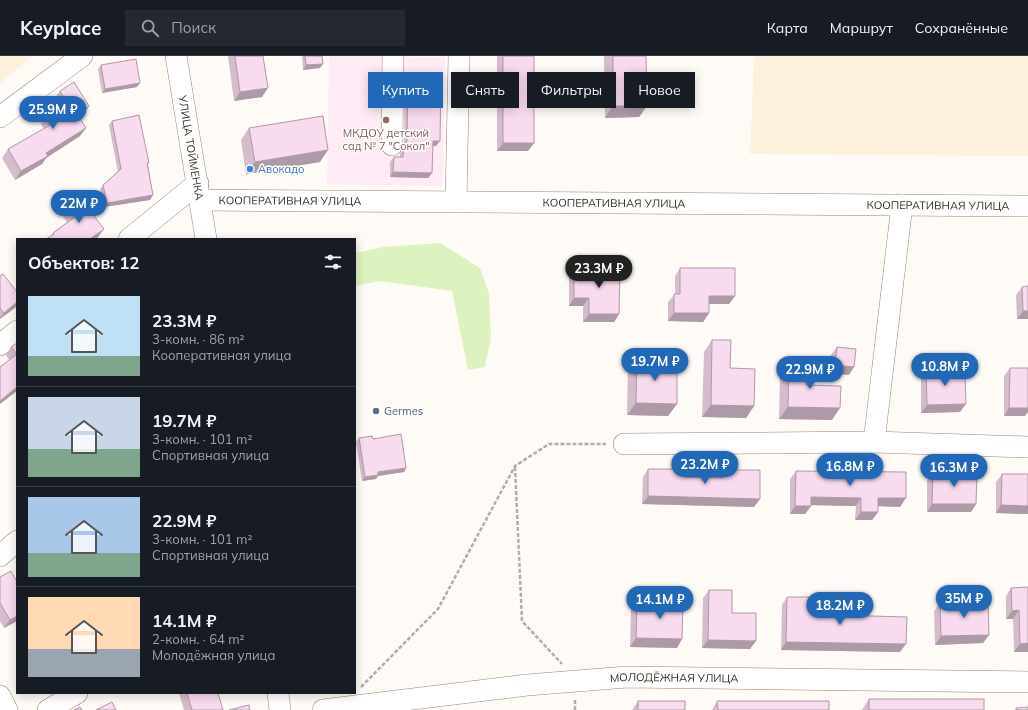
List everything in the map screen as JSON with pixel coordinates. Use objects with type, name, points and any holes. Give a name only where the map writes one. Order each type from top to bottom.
[{"type":"street","points":[[0,117],[82,56]]},
{"type":"street","name":"УЛИЦА ТОЙМЕНКА","points":[[176,56],[206,238]]},
{"type":"street","points":[[392,145],[393,56]]},
{"type":"street","points":[[456,202],[459,56]]},
{"type":"street","points":[[130,238],[199,192]]},
{"type":"street","name":"КООПЕРАТИВНАЯ УЛИЦА","points":[[199,192],[456,202],[1028,206]]},
{"type":"street","points":[[874,442],[902,205]]},
{"type":"street","points":[[0,345],[16,332]]},
{"type":"street","points":[[624,444],[874,442],[1028,447]]},
{"type":"street","points":[[0,556],[16,543]]},
{"type":"street","name":"МОЛОДЁЖНАЯ УЛИЦА","points":[[323,710],[527,685],[627,677],[1028,682]]},
{"type":"street","points":[[48,710],[76,694]]},
{"type":"street","points":[[278,694],[280,710]]},
{"type":"street","points":[[0,696],[7,710]]},
{"type":"path","points":[[360,687],[438,609],[515,466],[549,444],[624,444]]},
{"type":"path","points":[[515,466],[522,620],[577,681],[574,710]]},
{"type":"shaded area","points":[[0,56],[33,56],[0,83]]},
{"type":"shaded area","name":"МКДОУ детский сад № 7 \"Сокол\"","points":[[329,56],[445,57],[443,186],[327,184]]},
{"type":"shaded area","points":[[754,56],[1028,56],[1028,156],[750,154]]},
{"type":"green space","points":[[440,243],[480,268],[489,293],[491,339],[485,367],[468,370],[452,291],[380,281],[356,286],[356,253],[383,247]]},
{"type":"building","points":[[235,56],[263,56],[268,88],[240,92]]},
{"type":"building","points":[[305,56],[322,56],[323,64],[306,65]]},
{"type":"building","points":[[503,56],[534,56],[534,72],[527,72],[527,108],[534,108],[534,143],[503,143],[503,108],[519,108],[519,72],[503,72]]},
{"type":"building","points":[[613,56],[646,56],[646,72],[624,72],[624,106],[616,106],[616,72],[613,72]]},
{"type":"building","points":[[136,59],[140,83],[105,89],[101,65]]},
{"type":"building","points":[[74,82],[89,106],[77,114],[86,128],[46,153],[48,156],[21,171],[8,149],[52,124],[47,115],[67,103],[60,91]]},
{"type":"building","points":[[407,108],[440,108],[440,141],[433,141],[432,173],[393,172],[394,157],[403,157],[407,140]]},
{"type":"building","points":[[139,115],[149,163],[147,163],[153,195],[107,203],[103,185],[121,169],[112,121]]},
{"type":"building","points":[[323,116],[328,150],[255,162],[249,128]]},
{"type":"building","points":[[80,198],[104,229],[91,238],[48,238],[75,217],[68,207]]},
{"type":"building","points":[[574,268],[620,268],[619,314],[589,314],[589,298],[574,298]]},
{"type":"building","points":[[680,268],[735,268],[735,296],[709,296],[709,313],[674,313],[674,294],[680,294]]},
{"type":"building","points":[[3,274],[16,291],[16,303],[4,313],[0,308],[0,276]]},
{"type":"building","points":[[1028,286],[1028,311],[1023,311],[1022,287]]},
{"type":"building","points":[[712,340],[731,340],[730,368],[755,369],[754,406],[711,405]]},
{"type":"building","points":[[16,344],[16,353],[11,347]]},
{"type":"building","points":[[837,347],[856,349],[854,367],[835,365]]},
{"type":"building","points":[[637,352],[654,352],[654,369],[677,369],[677,404],[636,403]]},
{"type":"building","points":[[16,355],[16,388],[0,401],[0,367]]},
{"type":"building","points":[[789,362],[808,363],[807,385],[841,386],[840,408],[788,407]]},
{"type":"building","points":[[946,366],[946,376],[965,375],[966,404],[927,405],[926,367]]},
{"type":"building","points":[[1010,368],[1028,368],[1028,408],[1009,408]]},
{"type":"building","points":[[401,434],[406,468],[378,472],[378,475],[365,477],[359,438],[372,436],[373,439]]},
{"type":"building","points":[[648,469],[685,469],[685,477],[723,478],[723,470],[760,470],[760,499],[648,496]]},
{"type":"building","points":[[796,471],[906,472],[906,498],[878,498],[878,512],[861,512],[861,498],[811,497],[811,506],[795,506]]},
{"type":"building","points":[[933,473],[977,473],[976,504],[932,504]]},
{"type":"building","points":[[1002,474],[1028,474],[1028,506],[1001,505]]},
{"type":"building","points":[[11,571],[16,580],[16,617],[10,620],[0,603],[0,577]]},
{"type":"building","points":[[1028,587],[1028,643],[1020,644],[1019,610],[1012,611],[1011,588]]},
{"type":"building","points":[[709,590],[732,590],[732,613],[756,613],[756,641],[708,640]]},
{"type":"building","points":[[787,597],[809,597],[809,607],[836,608],[836,615],[907,617],[906,644],[786,642]]},
{"type":"building","points":[[637,602],[683,603],[682,639],[636,638]]},
{"type":"building","points":[[988,602],[989,635],[941,636],[940,603]]},
{"type":"building","points":[[187,694],[218,694],[223,710],[192,710]]},
{"type":"building","points":[[869,699],[984,699],[984,710],[869,710]]},
{"type":"building","points":[[638,701],[685,701],[685,710],[638,710]]},
{"type":"building","points":[[717,701],[829,701],[829,710],[718,710]]},
{"type":"building","points":[[112,702],[116,710],[96,710]]},
{"type":"building","points":[[249,705],[250,710],[229,710]]},
{"type":"building","points":[[80,707],[82,710],[74,710]]},
{"type":"building","points":[[1028,707],[1028,710],[1016,710],[1016,708]]},
{"type":"place","name":"МКДОУ детский сад № 7 \"Сокол\"","points":[[386,120]]},
{"type":"place","name":"Авокадо","points":[[250,169]]},
{"type":"place","name":"Germes","points":[[376,411]]}]
